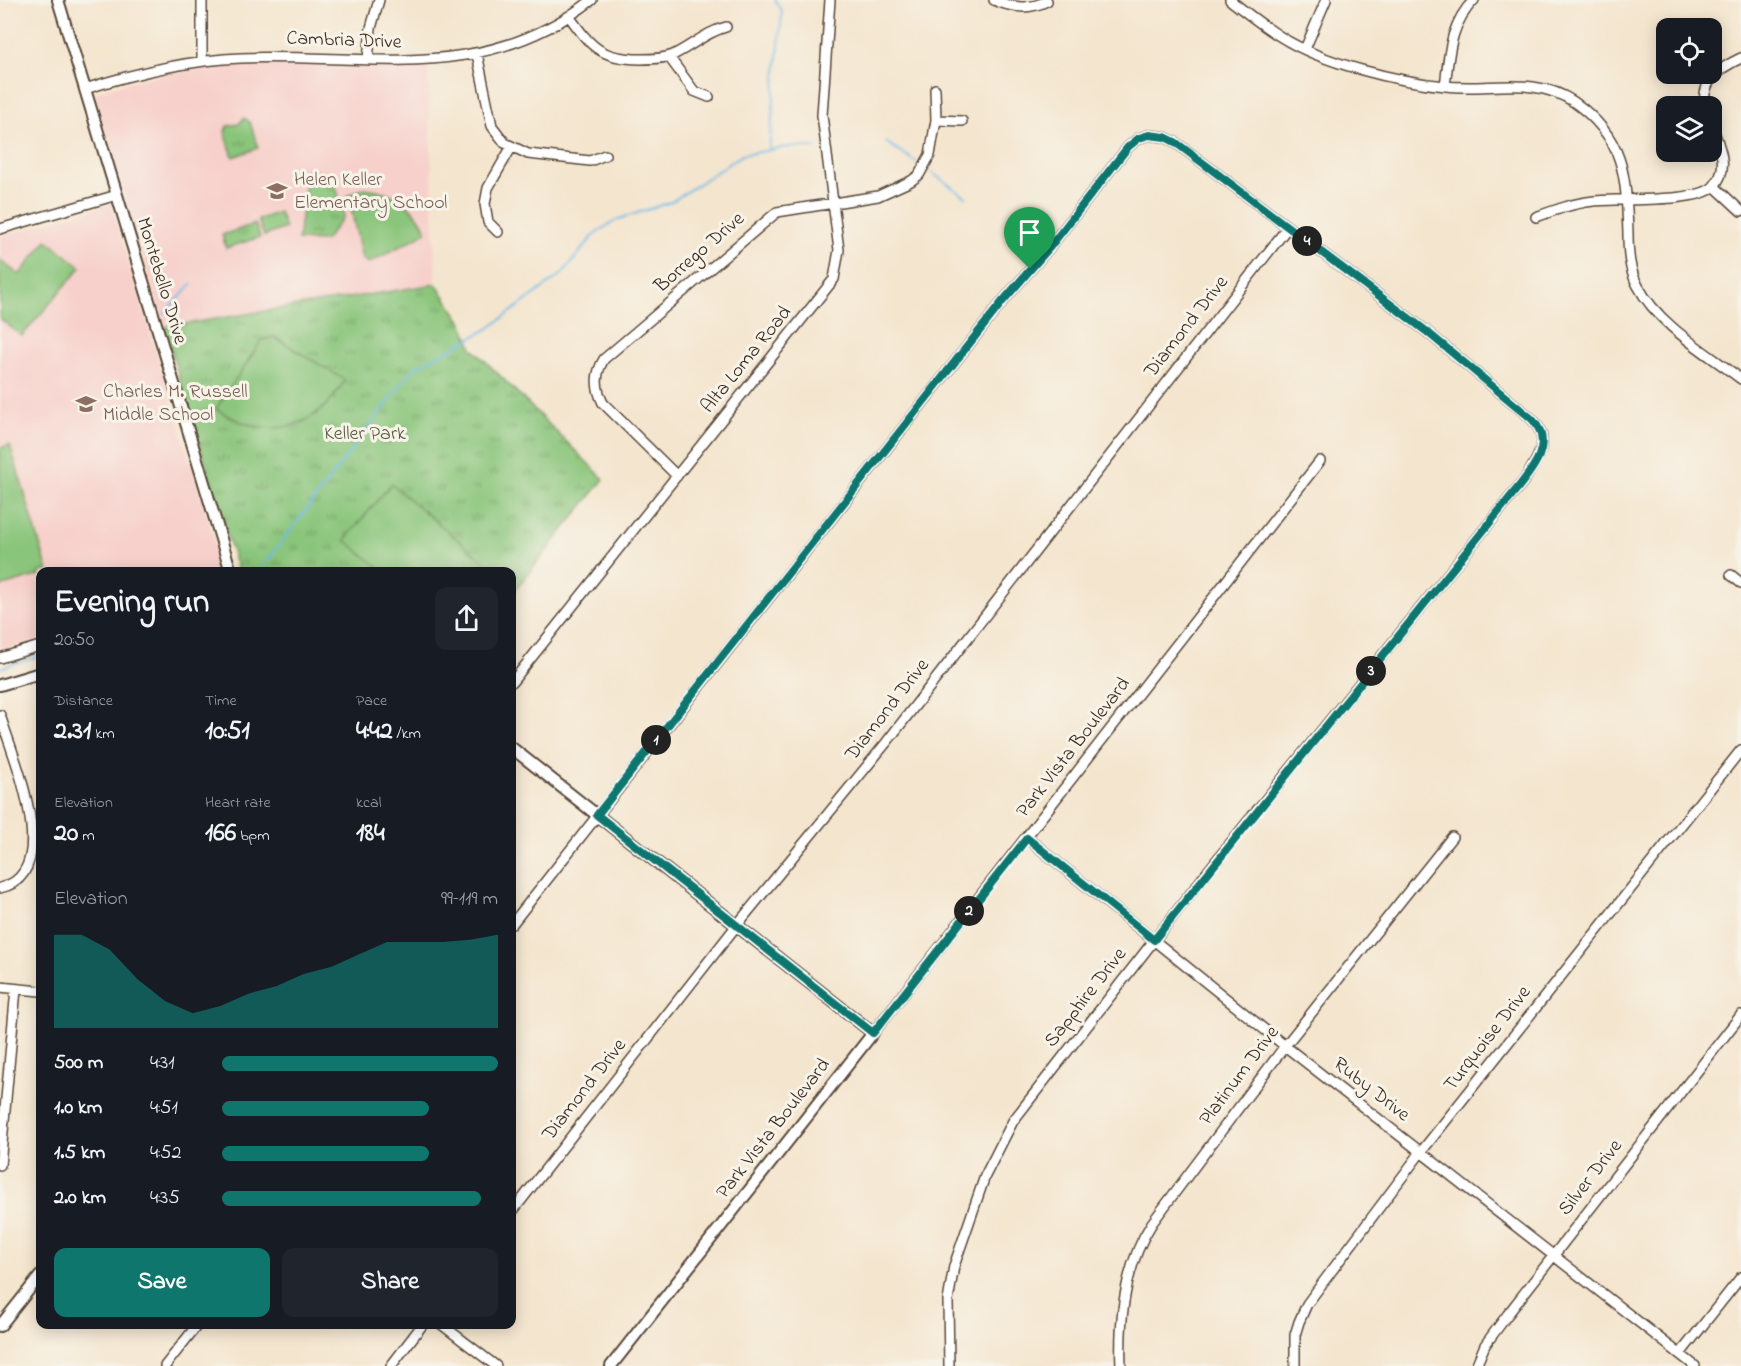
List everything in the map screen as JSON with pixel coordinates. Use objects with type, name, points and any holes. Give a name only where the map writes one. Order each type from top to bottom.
[{"type":"street","name":"Montebello Drive","points":[[58,0],[229,567]]},
{"type":"street","points":[[202,0],[202,61]]},
{"type":"street","points":[[368,60],[371,28],[379,0]]},
{"type":"street","name":"Cambria Drive","points":[[85,89],[135,74],[202,61],[269,57],[425,61],[477,54],[524,40],[569,16],[592,0]]},
{"type":"street","name":"Alta Loma Road","points":[[516,677],[834,279],[839,250],[822,115],[830,0]]},
{"type":"street","points":[[994,0],[1017,7],[1033,8],[1047,1]]},
{"type":"street","points":[[1230,0],[1281,37],[1305,49],[1374,73],[1445,86],[1537,86],[1573,101],[1588,113],[1610,138],[1624,168],[1629,259],[1637,285],[1644,297],[1663,319],[1741,379]]},
{"type":"street","points":[[1305,49],[1326,0]]},
{"type":"street","points":[[1445,86],[1451,38],[1462,15],[1474,0]]},
{"type":"street","points":[[569,16],[586,39],[607,55],[629,59],[669,57],[710,31],[726,27]]},
{"type":"street","points":[[477,54],[492,126],[511,148],[528,154],[591,161],[605,155]]},
{"type":"street","points":[[669,57],[693,91],[709,97]]},
{"type":"street","points":[[1704,96],[1712,77],[1722,67],[1741,58]]},
{"type":"street","name":"Borrego Drive","points":[[677,476],[603,403],[597,386],[600,366],[610,353],[771,215],[782,210],[834,204],[884,194],[911,181],[918,175],[930,155],[936,120],[935,89]]},
{"type":"street","points":[[936,120],[962,121]]},
{"type":"street","points":[[516,919],[1003,301],[1049,248],[1128,147],[1139,138],[1149,135],[1165,137],[1175,142],[1288,227]]},
{"type":"street","points":[[498,232],[488,222],[486,196],[511,148]]},
{"type":"street","points":[[1536,217],[1574,204],[1699,195],[1714,186],[1719,177],[1722,155]]},
{"type":"street","points":[[1714,186],[1741,211]]},
{"type":"street","points":[[0,229],[117,195]]},
{"type":"street","name":"Sapphire Drive","points":[[949,1366],[948,1301],[954,1266],[969,1217],[995,1154],[1027,1102],[1154,940],[1516,490],[1540,453],[1543,432],[1532,419],[1472,368],[1288,227]]},
{"type":"street","name":"Diamond Drive","points":[[516,1207],[737,925],[886,743],[1288,227]]},
{"type":"street","name":"Park Vista Boulevard","points":[[611,1366],[1027,838],[1320,461]]},
{"type":"street","points":[[1731,575],[1741,583]]},
{"type":"street","points":[[0,658],[36,647]]},
{"type":"street","points":[[0,685],[36,674]]},
{"type":"street","points":[[0,715],[28,808],[32,843],[29,864],[24,872],[10,885],[0,888]]},
{"type":"street","name":"Turquoise Drive","points":[[1295,1366],[1296,1335],[1307,1304],[1421,1152],[1741,750]]},
{"type":"street","points":[[516,751],[873,1033]]},
{"type":"street","name":"Platinum Drive","points":[[1121,1366],[1124,1304],[1133,1263],[1147,1231],[1285,1046],[1452,837]]},
{"type":"street","name":"Ruby Drive","points":[[1027,838],[1285,1046],[1695,1366]]},
{"type":"street","points":[[0,987],[36,991]]},
{"type":"street","points":[[0,1165],[16,989]]},
{"type":"street","name":"Silver Drive","points":[[1476,1366],[1485,1345],[1741,1015]]},
{"type":"street","points":[[1680,1354],[1741,1277]]},
{"type":"street","points":[[0,1326],[36,1281]]},
{"type":"street","points":[[165,1366],[194,1329]]},
{"type":"street","points":[[391,1366],[419,1329]]},
{"type":"street","points":[[448,1329],[496,1366]]},
{"type":"shaded area","name":"Helen Keller Elementary School","points":[[261,63],[428,68],[436,284],[164,327],[94,97],[99,91],[136,80],[190,69]]},
{"type":"shaded area","name":"Charles M. Russell Middle School","points":[[111,204],[223,567],[36,567],[36,640],[0,651],[0,236]]},
{"type":"green space","points":[[244,118],[250,122],[258,148],[233,157],[225,132],[227,126],[239,124]]},
{"type":"green space","points":[[307,170],[333,175],[344,216],[325,241],[298,240]]},
{"type":"green space","points":[[365,188],[385,192],[402,201],[416,214],[427,232],[369,263],[362,259],[348,195]]},
{"type":"green space","points":[[279,212],[285,228],[264,236],[258,220]]},
{"type":"green space","points":[[255,224],[260,237],[226,248],[222,235]]},
{"type":"green space","points":[[47,240],[81,267],[22,336],[0,319],[0,260],[19,275]]},
{"type":"green space","name":"Keller Park","points":[[436,284],[463,324],[472,348],[604,479],[516,589],[516,567],[237,567],[164,327]]},
{"type":"green space","points":[[274,337],[345,380],[333,398],[304,421],[271,428],[235,419],[216,409],[262,340]]},
{"type":"green space","points":[[10,445],[47,567],[36,567],[36,576],[0,587],[0,448]]},
{"type":"green space","points":[[391,484],[486,563],[482,567],[378,567],[345,540]]},
{"type":"waterway","points":[[769,150],[782,12],[775,0]]},
{"type":"waterway","points":[[886,142],[916,162]]},
{"type":"waterway","points":[[263,567],[414,368],[488,329],[562,274],[593,236],[619,219],[671,202],[742,155],[787,147],[816,147]]},
{"type":"waterway","points":[[931,172],[966,197]]},
{"type":"waterway","points":[[165,313],[192,284]]},
{"type":"waterway","points":[[0,668],[36,657]]},
{"type":"place","name":"Helen Keller Elementary School","points":[[277,191]]},
{"type":"place","name":"Charles M. Russell Middle School","points":[[86,404]]},
{"type":"route","points":[[1149,135],[1165,137],[1186,150],[1363,282],[1472,368],[1539,426],[1543,432],[1542,446],[1537,460],[1525,479],[1154,940],[1027,838],[873,1033],[597,815],[1030,269],[1128,147],[1140,137],[1149,135]]}]
